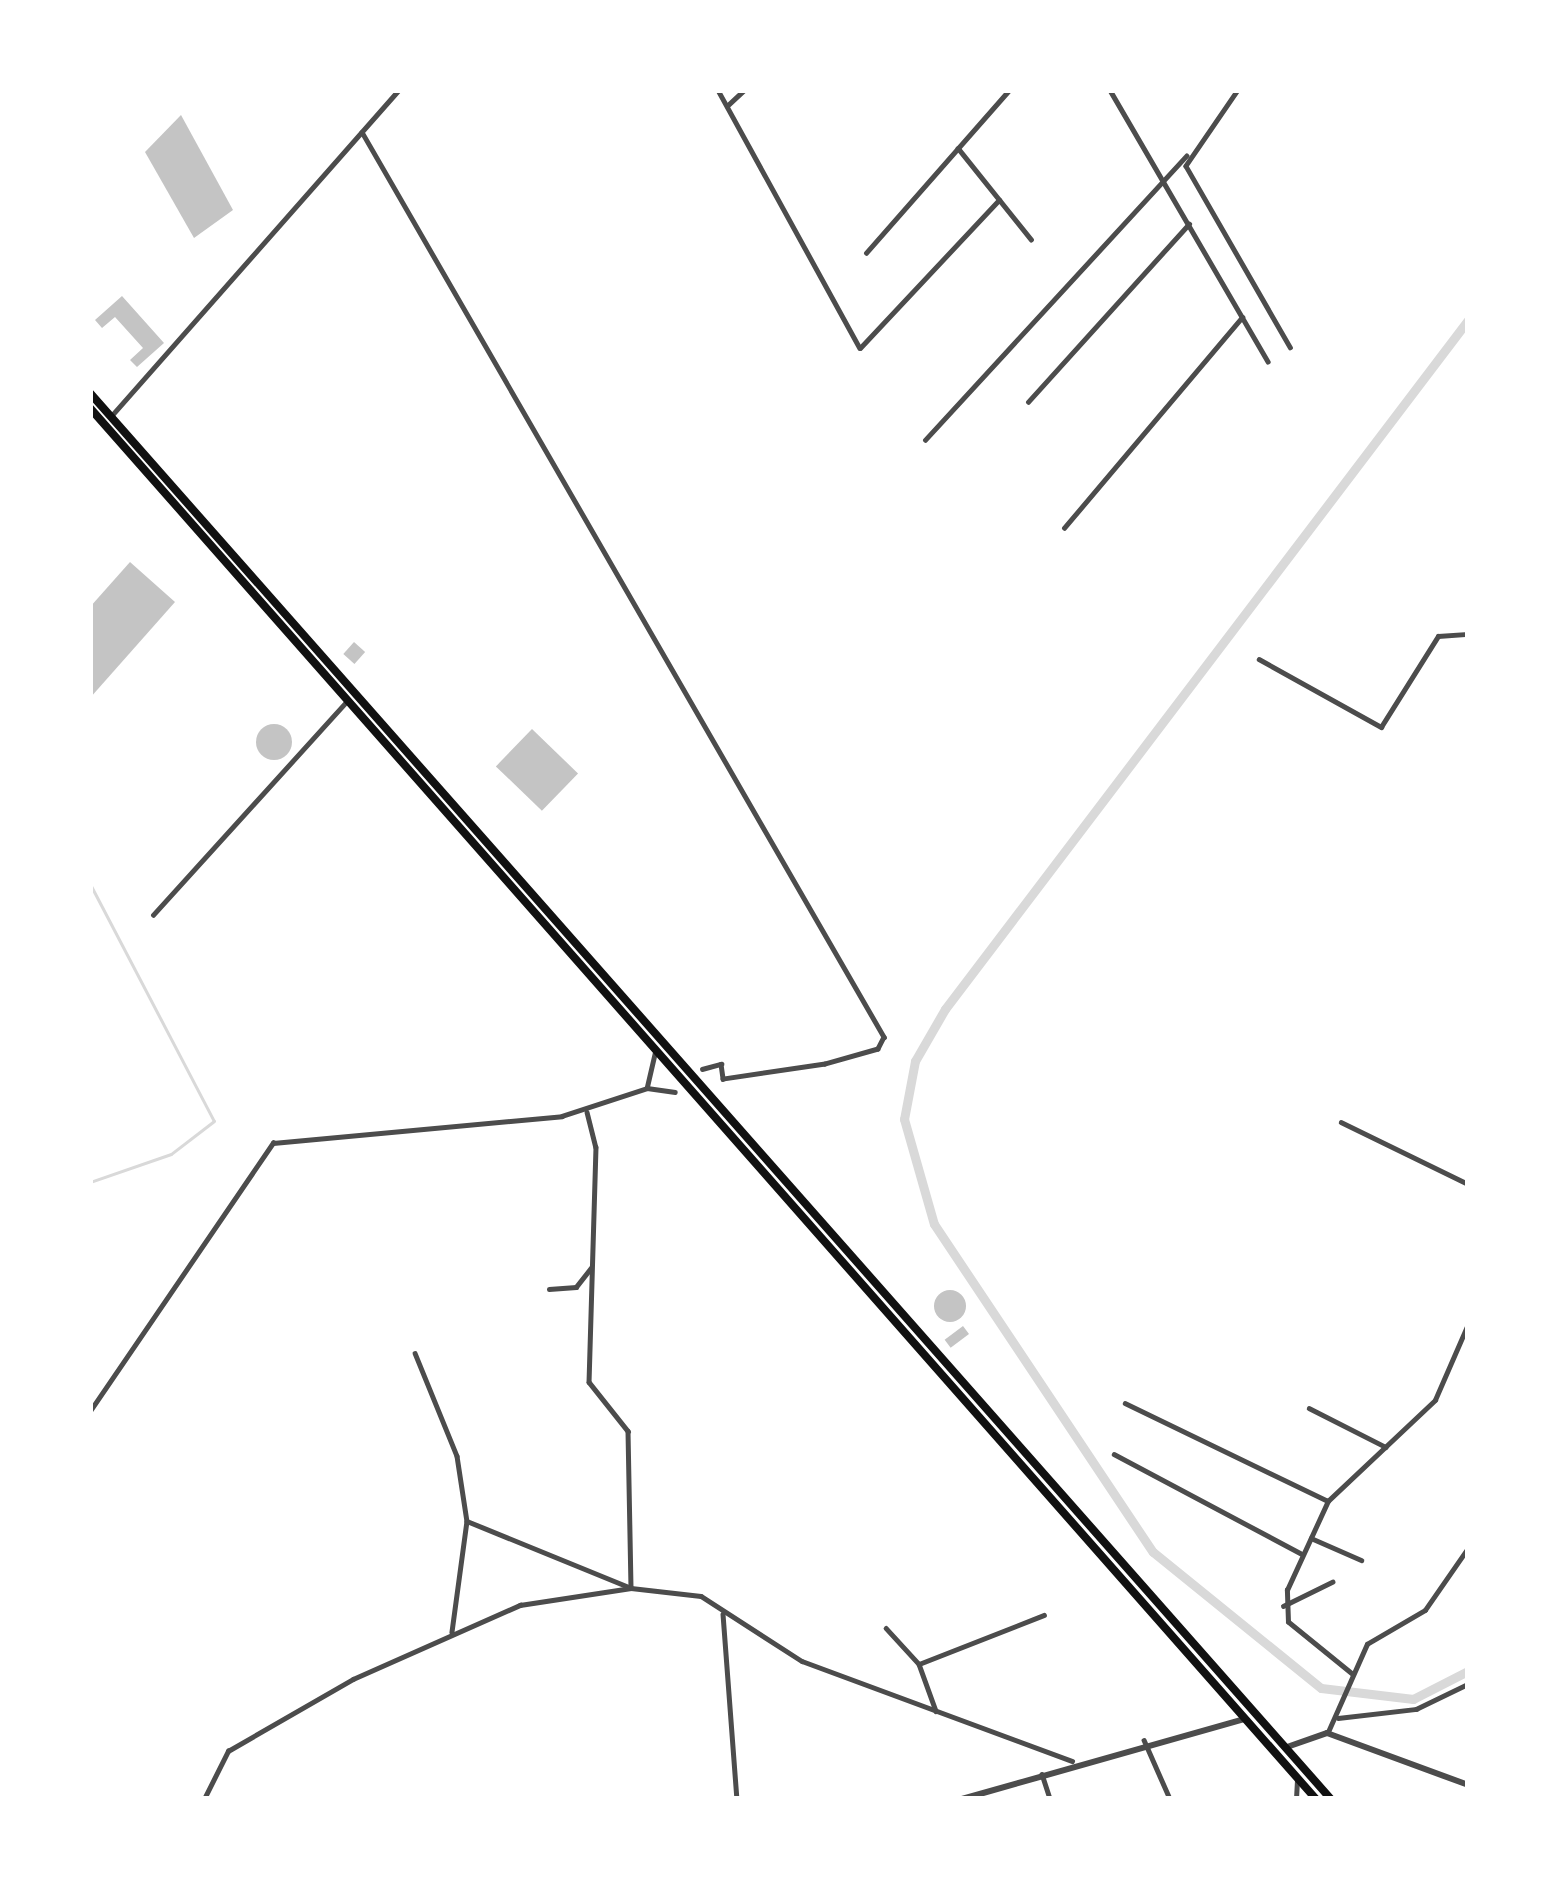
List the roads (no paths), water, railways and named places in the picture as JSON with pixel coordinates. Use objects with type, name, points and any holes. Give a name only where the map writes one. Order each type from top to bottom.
[{"type":"highway","points":[[90,393],[1331,1799]]},
{"type":"highway","points":[[90,408],[1316,1799]]},
{"type":"street","points":[[111,416],[399,90]]},
{"type":"street","points":[[718,90],[860,348],[999,200]]},
{"type":"street","points":[[727,106],[744,90]]},
{"type":"street","points":[[866,253],[1009,90]]},
{"type":"street","points":[[1110,90],[1268,361]]},
{"type":"street","points":[[925,440],[1161,174],[1186,156],[1238,90]]},
{"type":"street","points":[[362,132],[884,1037],[878,1049],[825,1064],[723,1079],[710,1095]]},
{"type":"street","points":[[958,148],[1030,239]]},
{"type":"street","points":[[1186,156],[1290,347]]},
{"type":"street","points":[[1028,403],[1190,224]]},
{"type":"street","points":[[1064,528],[1242,317]]},
{"type":"street","points":[[1258,659],[1381,727],[1438,636],[1468,634]]},
{"type":"street","points":[[153,915],[346,702]]},
{"type":"street","points":[[647,1088],[656,1050]]},
{"type":"street","points":[[702,1069],[721,1064],[723,1079]]},
{"type":"street","points":[[90,1411],[273,1143],[586,1112],[647,1088],[675,1092]]},
{"type":"street","points":[[586,1112],[596,1148],[589,1382],[628,1432],[631,1588]]},
{"type":"street","points":[[1341,1122],[1468,1184]]},
{"type":"street","points":[[549,1288],[576,1287],[591,1268]]},
{"type":"street","points":[[1352,1674],[1300,1636],[1283,1606],[1328,1501],[1435,1400],[1468,1324]]},
{"type":"street","points":[[415,1353],[458,1456],[466,1520],[452,1632]]},
{"type":"street","points":[[1125,1403],[1328,1501]]},
{"type":"street","points":[[1309,1408],[1385,1447]]},
{"type":"street","points":[[1114,1454],[1302,1554]]},
{"type":"street","points":[[466,1520],[631,1588]]},
{"type":"street","points":[[1311,1538],[1360,1560]]},
{"type":"street","points":[[1285,1748],[1327,1733],[1374,1637],[1436,1600],[1468,1548]]},
{"type":"street","points":[[1283,1606],[1332,1582]]},
{"type":"street","points":[[204,1799],[239,1741],[452,1632],[520,1605],[631,1588],[685,1591],[802,1661],[1072,1761]]},
{"type":"street","points":[[723,1614],[737,1799]]},
{"type":"street","points":[[919,1664],[1044,1615]]},
{"type":"street","points":[[886,1628],[919,1664],[936,1711]]},
{"type":"street","points":[[1338,1718],[1416,1709],[1468,1684]]},
{"type":"street","points":[[962,1799],[1144,1740],[1245,1719]]},
{"type":"street","points":[[1327,1733],[1464,1783],[1468,1771]]},
{"type":"street","points":[[1144,1740],[1170,1799]]},
{"type":"street","points":[[1042,1774],[1050,1799]]},
{"type":"street","points":[[1296,1799],[1297,1779]]},
{"type":"waterway","points":[[1468,320],[945,1009],[915,1061],[904,1119],[934,1224],[1153,1552],[1321,1688],[1413,1699],[1468,1671]]},
{"type":"waterway","points":[[90,884],[214,1121],[171,1154],[90,1182]]}]
